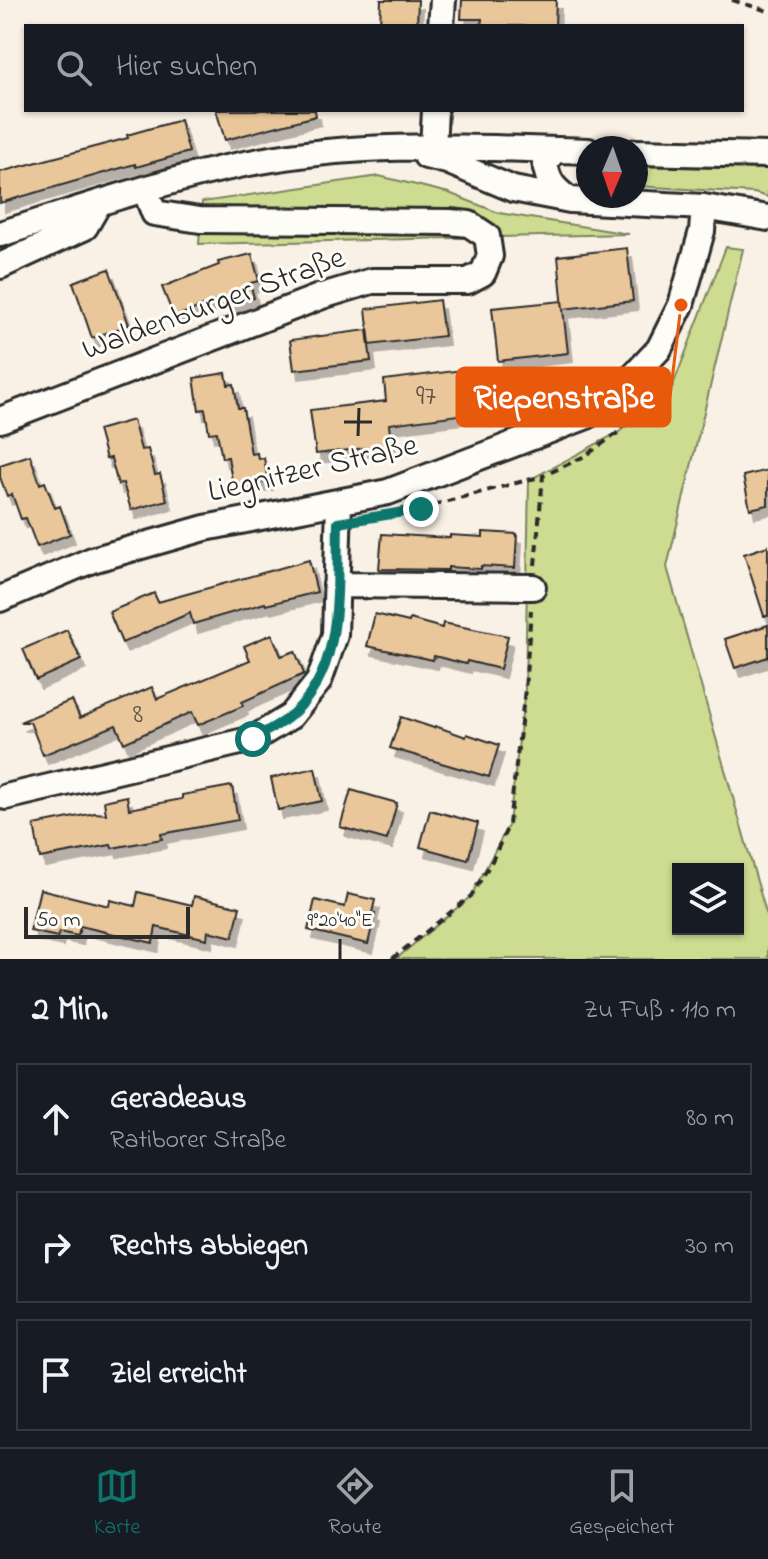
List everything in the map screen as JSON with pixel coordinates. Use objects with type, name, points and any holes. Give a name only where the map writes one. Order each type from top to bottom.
[{"type":"street","points":[[441,24],[443,0]]},
{"type":"street","points":[[433,148],[435,112]]},
{"type":"street","points":[[0,234],[225,168],[307,154],[433,148],[576,151]]},
{"type":"street","points":[[396,149],[447,161],[513,189],[570,200],[704,207],[768,218]]},
{"type":"street","points":[[555,150],[545,162],[547,178],[556,190],[570,200]]},
{"type":"street","points":[[648,152],[768,155]]},
{"type":"street","name":"Waldenburger Straße","points":[[0,420],[322,296],[372,281],[468,281],[483,273],[490,256],[487,236],[469,224],[427,220],[200,220],[154,213],[145,189]]},
{"type":"street","points":[[0,266],[85,227],[99,203]]},
{"type":"street","name":"Liegnitzer Straße","points":[[0,599],[92,560],[205,528],[388,492],[587,416],[627,383],[659,349],[681,305],[702,231],[704,207]]},
{"type":"street","points":[[6,797],[253,739],[291,716],[319,681],[335,635],[339,503]]},
{"type":"street","points":[[336,585],[533,587]]},
{"type":"path","points":[[732,0],[768,11]]},
{"type":"path","points":[[393,514],[543,476],[585,456],[619,432],[628,407]]},
{"type":"path","points":[[392,959],[471,896],[509,824],[525,689],[543,476]]},
{"type":"green space","points":[[648,166],[768,169],[768,197],[754,193],[648,187]]},
{"type":"green space","points":[[379,176],[449,193],[499,213],[629,234],[199,244],[202,202]]},
{"type":"green space","points":[[726,247],[743,249],[667,567],[768,920],[768,959],[396,959],[471,896],[509,824],[525,689],[529,480],[619,432],[672,388]]},
{"type":"building","points":[[381,0],[418,0],[417,24],[380,24]]},
{"type":"building","points":[[462,0],[556,0],[555,24],[481,24],[482,19],[461,19]]},
{"type":"building","points":[[217,112],[315,112],[316,116],[225,140]]},
{"type":"building","points":[[180,120],[189,152],[136,167],[135,164],[0,203],[0,172],[128,138],[127,135]]},
{"type":"building","points":[[627,248],[633,301],[563,309],[558,256]]},
{"type":"building","points":[[252,254],[259,281],[250,283],[254,298],[231,304],[229,296],[174,317],[162,287],[219,265],[218,262]]},
{"type":"building","points":[[109,269],[129,325],[92,338],[73,282]]},
{"type":"building","points":[[439,300],[444,336],[370,345],[366,309]]},
{"type":"building","points":[[562,301],[568,353],[498,361],[492,308]]},
{"type":"building","points":[[367,330],[371,361],[294,370],[290,340]]},
{"type":"building","points":[[462,370],[467,414],[389,424],[391,445],[316,454],[310,410],[386,401],[384,380]]},
{"type":"building","points":[[226,373],[228,385],[234,384],[238,408],[243,408],[251,454],[257,453],[258,459],[264,458],[268,481],[233,486],[228,457],[222,458],[217,432],[209,433],[205,409],[199,410],[194,378]]},
{"type":"building","points":[[133,420],[141,450],[148,449],[155,475],[160,474],[167,500],[131,510],[123,483],[118,485],[111,458],[106,459],[98,430]]},
{"type":"building","points":[[30,455],[40,484],[45,482],[55,508],[60,506],[70,534],[37,547],[26,518],[21,519],[12,494],[7,496],[0,477],[0,465]]},
{"type":"building","points":[[768,470],[768,505],[750,509],[743,476]]},
{"type":"building","points":[[483,532],[517,534],[515,568],[379,569],[382,534],[450,538],[450,535],[483,537]]},
{"type":"building","points":[[768,546],[768,616],[764,616],[744,554]]},
{"type":"building","points":[[309,560],[317,592],[193,624],[190,613],[122,643],[109,612],[154,593],[158,602]]},
{"type":"building","points":[[375,614],[442,628],[443,623],[508,636],[500,669],[434,656],[433,660],[367,646]]},
{"type":"building","points":[[768,625],[768,657],[735,668],[725,639]]},
{"type":"building","points":[[67,630],[81,660],[36,680],[23,649]]},
{"type":"building","points":[[272,634],[281,656],[295,651],[304,674],[198,725],[192,712],[124,743],[116,725],[43,755],[30,722],[20,722],[72,700],[80,718],[152,687],[157,699],[250,660],[244,646]]},
{"type":"building","points":[[401,717],[499,745],[489,777],[390,748]]},
{"type":"building","points":[[315,768],[322,801],[278,810],[271,778]]},
{"type":"building","points":[[232,786],[238,820],[161,834],[162,839],[40,858],[34,825],[95,813],[106,814],[104,801],[127,796],[129,809]]},
{"type":"building","points":[[351,790],[397,803],[387,840],[340,827]]},
{"type":"building","points":[[430,810],[478,823],[468,860],[420,847]]},
{"type":"building","points":[[40,889],[109,906],[110,900],[135,906],[138,892],[192,905],[194,896],[240,907],[233,937],[208,931],[207,939],[156,927],[153,943],[80,926],[78,936],[59,932],[58,937],[30,931]]},
{"type":"building","points":[[348,894],[375,900],[368,944],[308,930],[315,900],[345,907]]},
{"type":"place","name":"Riepenstraße","points":[[681,305]]},
{"type":"route","points":[[253,739],[291,716],[319,681],[335,635],[338,523],[421,509]]}]
